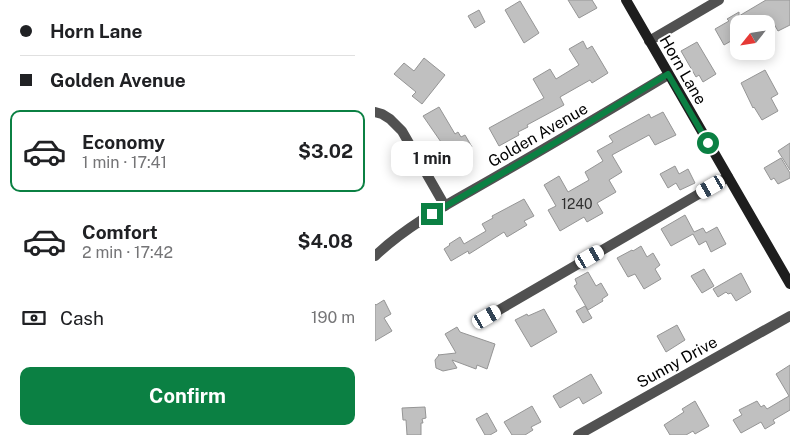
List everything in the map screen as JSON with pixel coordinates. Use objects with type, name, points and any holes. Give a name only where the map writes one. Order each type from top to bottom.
[{"type":"street","name":"Horn Lane","points":[[626,0],[790,284]]},
{"type":"street","points":[[649,41],[719,0]]},
{"type":"street","name":"Golden Avenue","points":[[375,256],[404,231],[668,74]]},
{"type":"street","points":[[375,112],[391,119],[402,131],[445,206]]},
{"type":"street","points":[[487,317],[728,177]]},
{"type":"street","name":"Sunny Drive","points":[[578,435],[790,316]]},
{"type":"building","points":[[568,0],[592,0],[597,8],[579,18]]},
{"type":"building","points":[[766,0],[790,0],[790,25],[778,31],[775,26],[775,15],[741,15]]},
{"type":"building","points":[[520,1],[539,33],[524,43],[505,10]]},
{"type":"building","points":[[479,10],[485,22],[475,28],[468,16]]},
{"type":"building","points":[[730,17],[730,42],[724,45],[715,29],[729,21],[727,19]]},
{"type":"building","points":[[583,41],[587,49],[592,46],[608,73],[592,83],[590,80],[560,97],[564,105],[527,125],[528,127],[518,132],[519,135],[499,146],[489,128],[544,98],[533,79],[550,69],[556,79],[579,65],[569,49]]},
{"type":"building","points":[[697,42],[716,74],[703,82],[699,75],[696,77],[681,51]]},
{"type":"building","points":[[424,58],[445,75],[422,104],[412,96],[416,92],[394,74],[404,63],[414,71]]},
{"type":"building","points":[[765,70],[778,94],[771,98],[778,111],[762,120],[753,108],[741,83]]},
{"type":"building","points":[[439,107],[455,134],[458,132],[461,137],[465,135],[472,147],[468,150],[472,157],[455,167],[446,152],[435,158],[430,148],[441,142],[423,116]]},
{"type":"building","points":[[663,112],[676,135],[655,145],[649,135],[612,155],[622,172],[609,180],[616,192],[597,203],[603,213],[587,222],[584,217],[560,231],[548,210],[556,206],[544,185],[559,176],[568,192],[589,180],[585,172],[603,161],[597,151],[613,142],[609,136],[649,114],[651,118]]},
{"type":"building","points":[[790,143],[790,170],[778,151]]},
{"type":"building","points":[[781,158],[790,173],[790,178],[778,184],[774,178],[771,180],[764,168]]},
{"type":"building","points":[[675,166],[679,174],[688,169],[695,183],[680,190],[676,183],[668,188],[660,174]]},
{"type":"building","points":[[524,199],[534,216],[524,221],[527,225],[507,237],[504,232],[469,254],[468,251],[451,261],[444,249],[449,244],[460,237],[464,244],[486,231],[482,224],[493,218],[492,216]]},
{"type":"building","points":[[685,215],[694,232],[703,228],[706,233],[717,227],[726,244],[711,252],[706,241],[699,245],[693,234],[671,246],[661,229]]},
{"type":"building","points":[[641,246],[647,257],[653,253],[660,265],[655,269],[661,279],[644,289],[635,274],[628,277],[617,258]]},
{"type":"building","points":[[704,269],[714,286],[702,293],[691,276]]},
{"type":"building","points":[[588,272],[596,286],[601,283],[608,295],[602,299],[603,301],[588,310],[574,286],[577,284],[575,279]]},
{"type":"building","points":[[741,273],[751,292],[736,301],[731,293],[728,294],[726,292],[718,297],[713,289]]},
{"type":"building","points":[[384,300],[391,314],[384,318],[392,331],[375,341],[375,304]]},
{"type":"building","points":[[585,306],[592,318],[583,323],[576,311]]},
{"type":"building","points":[[544,309],[557,332],[531,347],[515,320]]},
{"type":"building","points":[[677,325],[685,340],[666,352],[657,336]]},
{"type":"building","points":[[457,327],[460,332],[495,344],[487,369],[477,365],[476,369],[452,360],[457,368],[443,371],[436,368],[435,360],[438,355],[456,353],[445,334]]},
{"type":"building","points":[[790,365],[790,410],[773,420],[775,423],[765,429],[761,422],[741,433],[733,420],[742,415],[739,410],[757,401],[761,407],[764,405],[767,409],[789,396],[776,374]]},
{"type":"building","points":[[591,374],[602,393],[583,404],[579,397],[560,408],[553,396]]},
{"type":"building","points":[[695,401],[709,426],[695,434],[693,431],[686,435],[670,435],[664,425],[684,412],[682,409]]},
{"type":"building","points":[[532,406],[541,422],[531,427],[533,430],[525,435],[512,435],[504,422]]},
{"type":"building","points":[[425,407],[426,418],[422,419],[421,435],[407,435],[406,420],[403,420],[402,408]]},
{"type":"building","points":[[487,413],[497,431],[490,435],[485,435],[476,419]]},
{"type":"route","points":[[432,214],[558,141],[668,74],[708,143]]}]
